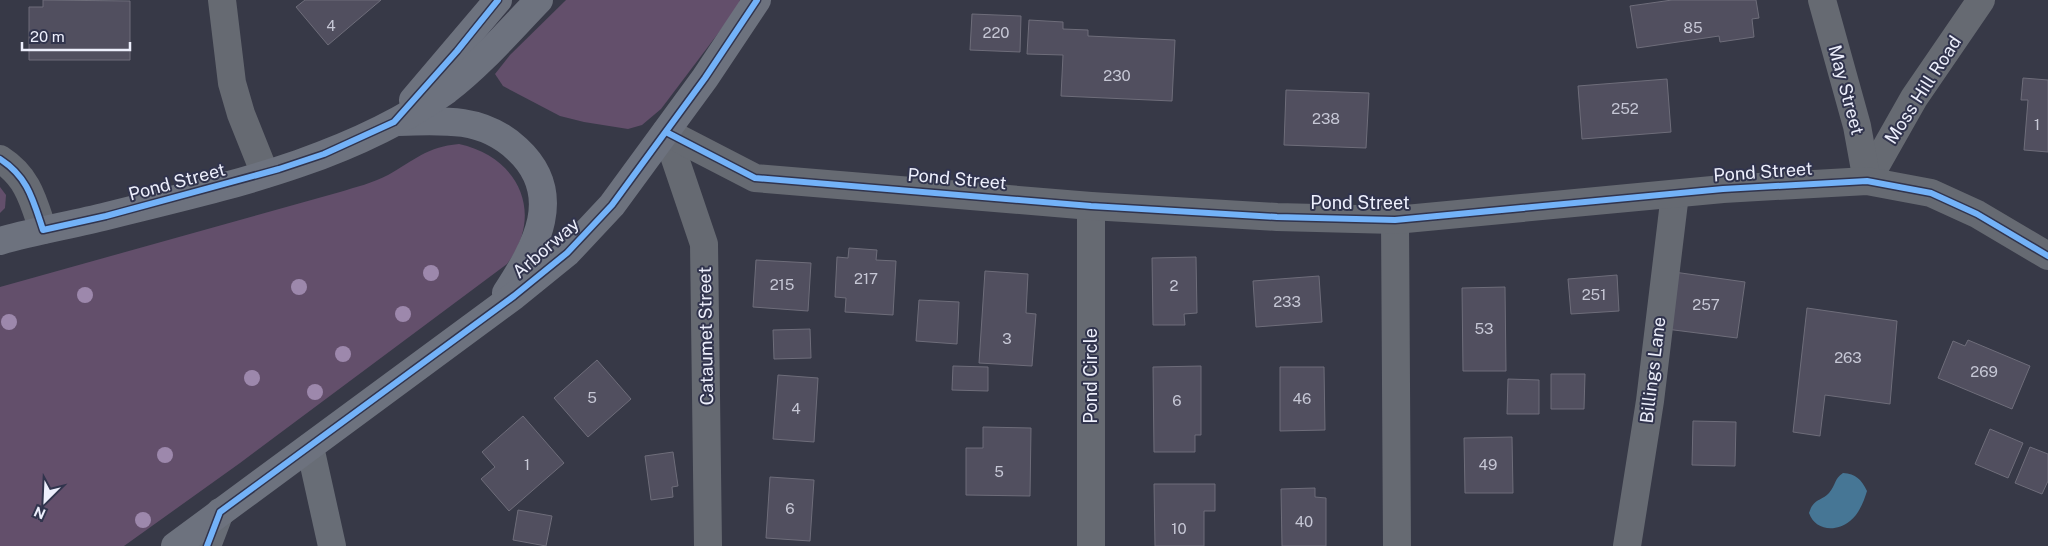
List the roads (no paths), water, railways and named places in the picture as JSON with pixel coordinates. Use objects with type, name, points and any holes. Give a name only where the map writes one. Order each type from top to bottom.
[{"type":"highway","points":[[394,122],[498,0]]},
{"type":"highway","points":[[394,122],[430,101],[464,76],[539,0]]},
{"type":"highway","name":"Arborway","points":[[175,546],[496,310],[551,267],[588,232],[616,200],[666,132],[753,5]]},
{"type":"highway","points":[[394,122],[438,121],[478,126],[501,136],[510,143],[528,160],[540,181],[543,197],[538,235],[527,260],[496,310]]},
{"type":"highway","name":"Pond Street","points":[[0,241],[106,216],[266,174],[324,154],[394,122]]},
{"type":"main road","points":[[310,447],[332,546]]},
{"type":"main road","points":[[207,546],[220,512]]},
{"type":"street","points":[[222,0],[232,83],[241,114],[266,174]]},
{"type":"street","name":"May Street","points":[[1822,0],[1857,126],[1867,181]]},
{"type":"street","name":"Moss Hill Road","points":[[1867,181],[1914,98],[1981,0]]},
{"type":"street","name":"Pond Street","points":[[666,132],[755,178],[1091,206],[1277,217],[1395,220],[1722,189],[1867,181],[1931,193],[1977,214],[2048,256]]},
{"type":"street","name":"Cataumet Street","points":[[666,132],[704,244],[708,546]]},
{"type":"street","points":[[0,159],[16,171],[24,180],[30,190],[43,230]]},
{"type":"street","name":"Billings Lane","points":[[1627,546],[1650,401],[1675,194]]},
{"type":"street","name":"Pond Circle","points":[[1091,206],[1091,546]]},
{"type":"street","points":[[1395,220],[1397,546]]},
{"type":"water","points":[[1843,473],[1858,478],[1867,491],[1859,511],[1850,521],[1838,527],[1826,528],[1816,523],[1809,513],[1815,502],[1829,493]]}]
